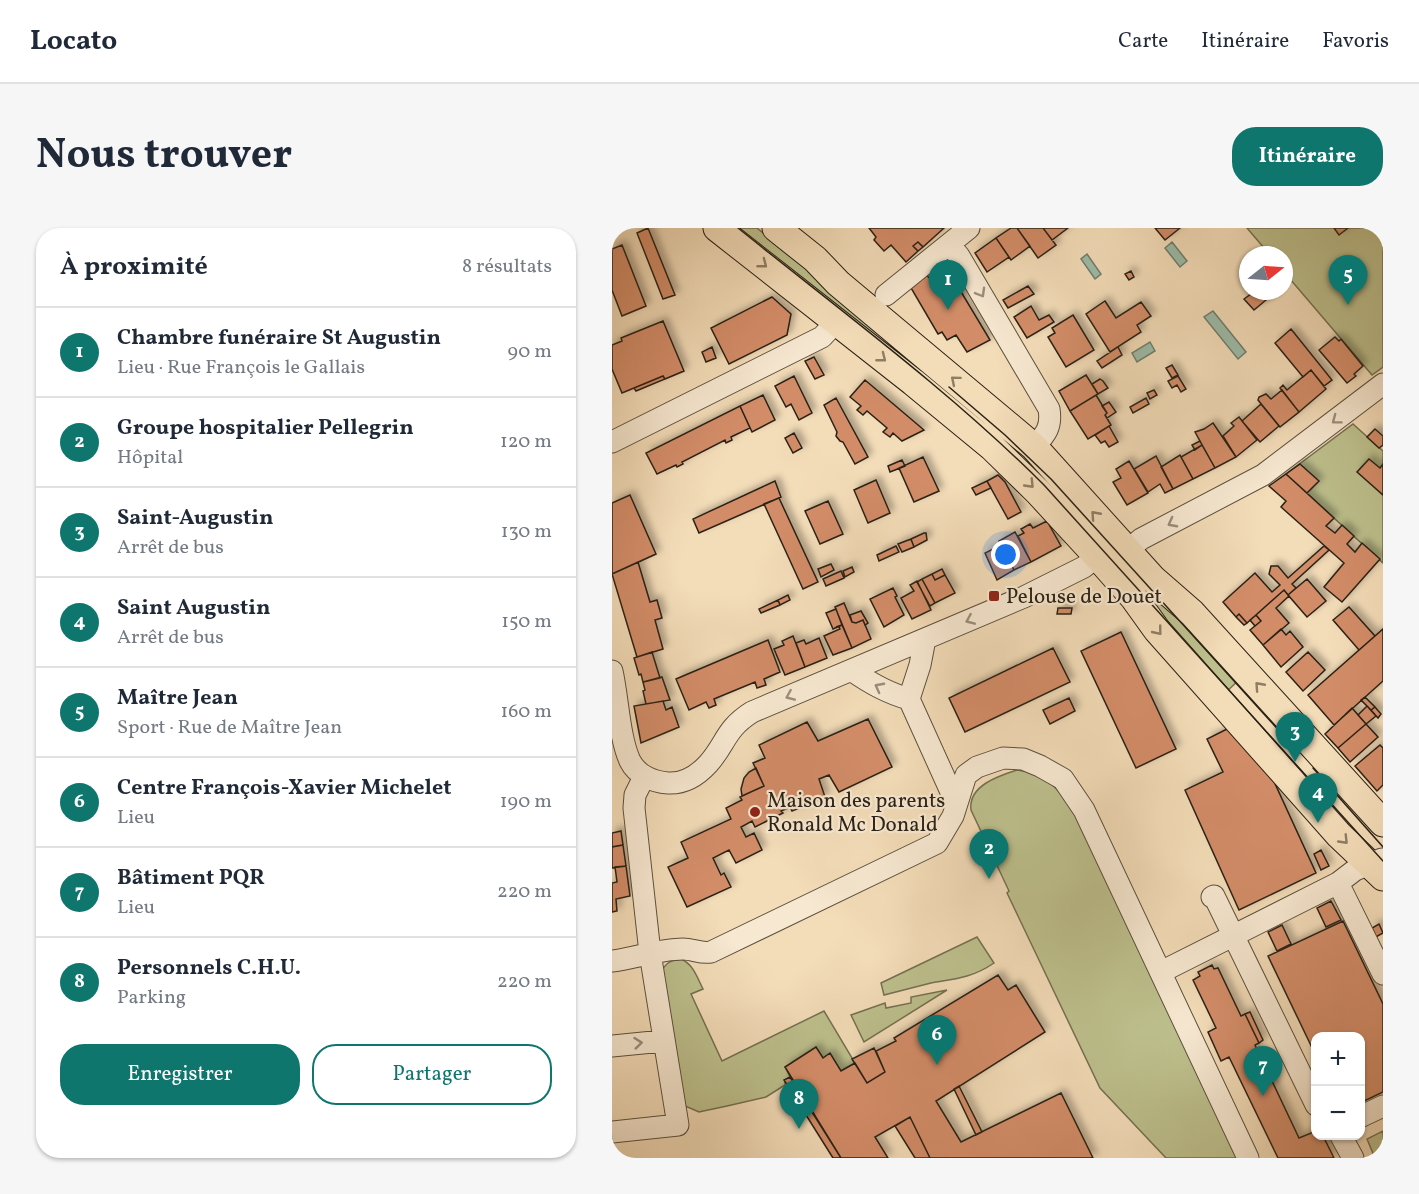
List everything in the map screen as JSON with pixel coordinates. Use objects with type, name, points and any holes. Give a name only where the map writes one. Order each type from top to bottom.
[{"type":"main road","points":[[717,228],[992,447],[1030,484],[1134,598],[1157,630],[1339,835],[1378,867]]},
{"type":"main road","points":[[776,228],[815,259],[838,283],[1034,447],[1153,579],[1192,613],[1383,823]]},
{"type":"street","points":[[886,295],[969,228]]},
{"type":"street","points":[[949,244],[959,256],[1049,410],[1051,423],[1046,435],[1034,447]]},
{"type":"street","points":[[612,442],[822,337],[836,322]]},
{"type":"street","points":[[1128,550],[1141,539],[1263,475],[1383,384]]},
{"type":"street","points":[[612,670],[630,761],[644,777],[665,783],[687,780],[709,763],[730,730],[752,712],[1024,597],[1084,567],[1096,556]]},
{"type":"street","points":[[925,639],[920,665],[909,699],[956,803]]},
{"type":"street","points":[[851,670],[873,685],[909,699]]},
{"type":"street","points":[[612,962],[650,953],[684,949],[711,952],[937,843],[954,816],[966,775],[977,767],[1003,758],[1023,759],[1063,779],[1084,810],[1248,1158]]},
{"type":"street","points":[[612,1132],[678,1125],[650,953],[634,803],[635,795],[644,777]]},
{"type":"street","points":[[1161,972],[1338,883],[1355,870],[1378,867]]},
{"type":"street","points":[[1338,883],[1383,974]]},
{"type":"street","points":[[1212,897],[1214,896],[1311,1095]]},
{"type":"street","points":[[612,1046],[663,1041]]},
{"type":"street","points":[[1365,1115],[1383,1106]]},
{"type":"street","points":[[1343,1140],[1353,1158]]},
{"type":"green space","points":[[731,228],[757,228],[1009,432],[1243,676],[1222,696],[1138,596]]},
{"type":"green space","points":[[1247,228],[1383,228],[1383,367],[1372,375],[1293,283],[1293,246],[1262,246]]},
{"type":"green space","points":[[1353,424],[1383,451],[1383,563],[1286,474]]},
{"type":"green space","points":[[1017,770],[1036,775],[1050,783],[1074,811],[1239,1158],[1166,1158],[1100,1088],[1007,893],[1009,891],[971,810],[971,802],[979,788],[1001,775]]},
{"type":"green space","points":[[977,937],[994,963],[963,977],[884,995],[881,983]]},
{"type":"green space","points":[[681,959],[692,968],[703,989],[691,994],[722,1061],[824,1011],[855,1063],[841,1071],[829,1054],[823,1058],[816,1047],[785,1067],[790,1077],[785,1080],[785,1085],[766,1097],[699,1112],[685,1106],[661,972],[669,962]]},
{"type":"green space","points":[[947,990],[864,1042],[851,1015],[885,1003],[886,1008],[911,1003],[911,997]]},
{"type":"green space","points":[[1383,1131],[1383,1158],[1375,1158],[1367,1139]]},
{"type":"shaded area","points":[[1172,242],[1187,261],[1180,267],[1165,248]]},
{"type":"shaded area","points":[[1087,254],[1101,274],[1095,279],[1081,259]]},
{"type":"shaded area","points":[[1213,311],[1246,352],[1238,359],[1204,317]]},
{"type":"shaded area","points":[[1150,342],[1155,351],[1137,362],[1132,353]]},
{"type":"building","points":[[648,228],[675,295],[663,299],[637,233]]},
{"type":"building","points":[[869,228],[944,228],[923,247],[918,242],[913,246],[918,251],[906,262],[891,245],[884,251],[874,240],[876,237]]},
{"type":"building","points":[[1011,228],[1017,228],[1030,246],[1011,260],[996,238]]},
{"type":"building","points":[[1017,228],[1043,228],[1056,245],[1038,258]]},
{"type":"building","points":[[1043,228],[1068,228],[1052,240]]},
{"type":"building","points":[[1155,228],[1180,228],[1165,240]]},
{"type":"building","points":[[1334,228],[1348,228],[1339,235]]},
{"type":"building","points":[[996,238],[1009,257],[987,272],[975,253]]},
{"type":"building","points":[[918,242],[923,247],[918,251],[913,246]]},
{"type":"building","points":[[622,245],[646,306],[622,316],[612,290],[612,249]]},
{"type":"building","points":[[940,269],[948,270],[990,340],[967,352],[956,335],[947,340],[942,332],[938,334],[911,288],[926,274],[930,279]]},
{"type":"building","points":[[1131,271],[1134,277],[1129,280],[1125,274]]},
{"type":"building","points":[[1028,286],[1034,294],[1008,308],[1003,300]]},
{"type":"building","points":[[772,297],[791,314],[787,335],[729,364],[711,328]]},
{"type":"building","points":[[1245,300],[1266,300],[1254,310]]},
{"type":"building","points":[[1105,301],[1116,318],[1141,302],[1151,316],[1137,325],[1141,332],[1110,352],[1086,314]]},
{"type":"building","points":[[1031,306],[1039,320],[1049,315],[1054,322],[1027,338],[1014,317]]},
{"type":"building","points":[[1073,315],[1094,350],[1066,367],[1048,337],[1055,333],[1052,328]]},
{"type":"building","points":[[663,321],[684,371],[665,379],[663,376],[622,393],[612,369],[612,345],[622,341],[621,338]]},
{"type":"building","points":[[1291,329],[1332,380],[1324,386],[1311,370],[1303,377],[1275,343]]},
{"type":"building","points":[[1335,337],[1339,341],[1341,339],[1363,366],[1347,383],[1319,350]]},
{"type":"building","points":[[712,347],[716,358],[706,362],[702,352]]},
{"type":"building","points":[[1118,347],[1122,355],[1102,368],[1097,361]]},
{"type":"building","points":[[814,357],[824,375],[815,379],[805,361]]},
{"type":"building","points":[[1172,365],[1178,375],[1172,378],[1166,368]]},
{"type":"building","points":[[1311,370],[1326,389],[1299,412],[1280,388],[1283,385],[1287,390]]},
{"type":"building","points":[[1086,375],[1098,394],[1070,411],[1059,391]]},
{"type":"building","points":[[663,376],[665,379],[636,391],[634,388]]},
{"type":"building","points":[[794,376],[812,413],[799,420],[791,404],[786,407],[775,386]]},
{"type":"building","points":[[1178,376],[1186,389],[1181,392],[1177,385],[1172,388],[1168,381]]},
{"type":"building","points":[[1100,379],[1108,388],[1098,394],[1092,384]]},
{"type":"building","points":[[865,380],[924,430],[902,441],[893,433],[890,437],[883,432],[887,428],[867,411],[863,415],[857,410],[861,406],[850,397]]},
{"type":"building","points":[[1154,390],[1157,395],[1150,399],[1147,393]]},
{"type":"building","points":[[1282,390],[1299,412],[1280,427],[1258,400],[1266,394],[1271,399]]},
{"type":"building","points":[[763,395],[775,420],[752,432],[740,406]]},
{"type":"building","points":[[1096,395],[1111,425],[1088,439],[1070,411]]},
{"type":"building","points":[[836,398],[868,457],[855,464],[843,442],[836,436],[837,432],[824,405]]},
{"type":"building","points":[[1146,398],[1149,404],[1133,413],[1130,407]]},
{"type":"building","points":[[1109,402],[1116,412],[1107,418],[1105,415],[1107,413],[1102,406]]},
{"type":"building","points":[[1261,404],[1279,426],[1260,442],[1242,421]]},
{"type":"building","points":[[740,406],[750,428],[731,437],[732,440],[726,443],[725,440],[682,462],[683,464],[677,467],[676,465],[657,474],[646,453]]},
{"type":"building","points":[[1239,417],[1257,440],[1236,457],[1223,436],[1234,426],[1231,423]]},
{"type":"building","points":[[1213,423],[1236,457],[1215,468],[1195,432]]},
{"type":"building","points":[[1109,426],[1118,442],[1109,447],[1105,441],[1101,443],[1095,435]]},
{"type":"building","points":[[1375,429],[1383,436],[1383,445],[1379,448],[1367,437]]},
{"type":"building","points":[[794,433],[802,448],[793,453],[785,438]]},
{"type":"building","points":[[1200,441],[1202,445],[1195,450],[1192,445]]},
{"type":"building","points":[[1202,445],[1215,468],[1193,479],[1181,457]]},
{"type":"building","points":[[1180,455],[1193,479],[1173,489],[1161,467]]},
{"type":"building","points":[[1156,456],[1173,489],[1165,493],[1160,484],[1148,492],[1134,469]]},
{"type":"building","points":[[923,457],[939,491],[914,502],[899,468]]},
{"type":"building","points":[[1369,459],[1380,468],[1383,464],[1383,495],[1357,472]]},
{"type":"building","points":[[902,460],[905,466],[890,472],[888,466]]},
{"type":"building","points":[[1129,461],[1148,493],[1127,505],[1113,482],[1121,478],[1116,469]]},
{"type":"building","points":[[1300,464],[1319,481],[1307,493],[1286,474]]},
{"type":"building","points":[[1286,474],[1334,518],[1326,526],[1335,533],[1342,525],[1354,536],[1347,544],[1355,552],[1362,543],[1380,559],[1342,602],[1324,587],[1344,563],[1281,507],[1286,501],[1269,486]]},
{"type":"building","points":[[998,475],[1005,482],[1021,512],[1008,519],[987,481]]},
{"type":"building","points":[[876,480],[890,513],[868,523],[854,490]]},
{"type":"building","points":[[775,481],[781,497],[699,533],[693,519]]},
{"type":"building","points":[[987,481],[991,488],[976,495],[972,488]]},
{"type":"building","points":[[630,495],[656,554],[612,574],[612,503]]},
{"type":"building","points":[[779,498],[818,582],[803,589],[764,504]]},
{"type":"building","points":[[828,501],[843,534],[820,544],[805,511]]},
{"type":"building","points":[[1047,521],[1061,546],[1031,562],[1018,536],[1024,533],[1021,529],[1030,524],[1033,528]]},
{"type":"building","points":[[1015,532],[1031,562],[1014,570],[999,541]]},
{"type":"building","points":[[926,533],[927,540],[914,547],[911,539]]},
{"type":"building","points":[[911,539],[914,547],[902,552],[898,544]]},
{"type":"building","points":[[1001,545],[1014,570],[997,580],[985,553]]},
{"type":"building","points":[[896,546],[899,552],[879,561],[877,555]]},
{"type":"building","points":[[1324,546],[1329,550],[1292,584],[1296,588],[1288,595],[1284,590],[1247,623],[1239,614],[1236,617],[1223,602],[1255,573],[1272,592],[1280,585],[1269,574],[1271,566],[1278,566],[1288,578]]},
{"type":"building","points":[[638,562],[650,602],[657,600],[662,618],[655,620],[663,649],[637,657],[612,574]]},
{"type":"building","points":[[831,564],[834,570],[821,577],[818,569]]},
{"type":"building","points":[[852,567],[854,572],[845,577],[843,571]]},
{"type":"building","points":[[942,569],[945,575],[935,580],[932,574]]},
{"type":"building","points":[[841,571],[844,578],[826,586],[823,579]]},
{"type":"building","points":[[932,574],[935,580],[945,575],[955,593],[935,603],[922,579]]},
{"type":"building","points":[[922,579],[935,603],[930,606],[917,582]]},
{"type":"building","points":[[1307,579],[1326,601],[1307,617],[1288,595]]},
{"type":"building","points":[[917,581],[931,610],[912,619],[901,598],[914,591],[910,585]]},
{"type":"building","points":[[893,588],[904,615],[884,627],[870,599]]},
{"type":"building","points":[[1284,590],[1289,596],[1276,608],[1289,623],[1263,645],[1250,630],[1261,621],[1256,615]]},
{"type":"building","points":[[788,595],[790,600],[780,605],[778,600]]},
{"type":"building","points":[[778,600],[780,605],[761,613],[759,609]]},
{"type":"building","points":[[844,603],[852,622],[863,620],[871,639],[852,648],[835,607]]},
{"type":"building","points":[[1349,607],[1375,636],[1359,650],[1333,620]]},
{"type":"building","points":[[1058,608],[1072,608],[1071,614],[1057,614]]},
{"type":"building","points":[[836,609],[842,625],[833,629],[826,613]]},
{"type":"building","points":[[861,611],[868,623],[865,625],[863,620],[852,622],[850,615]]},
{"type":"building","points":[[1239,614],[1247,623],[1244,625],[1236,617]]},
{"type":"building","points":[[1256,615],[1261,621],[1255,626],[1250,620]]},
{"type":"building","points":[[842,625],[852,648],[833,655],[824,636],[840,629],[836,627]]},
{"type":"building","points":[[1281,629],[1286,635],[1290,631],[1303,647],[1281,667],[1263,645]]},
{"type":"building","points":[[1383,629],[1383,681],[1334,725],[1308,695]]},
{"type":"building","points":[[1121,632],[1176,749],[1136,768],[1081,651]]},
{"type":"building","points":[[793,636],[805,667],[785,675],[774,649],[784,645],[782,641]]},
{"type":"building","points":[[819,638],[827,658],[805,667],[796,643],[804,640],[806,644]]},
{"type":"building","points":[[768,640],[780,672],[764,679],[766,685],[757,688],[755,682],[714,699],[716,705],[709,708],[706,702],[689,710],[676,679]]},
{"type":"building","points":[[1053,648],[1070,682],[965,732],[949,698]]},
{"type":"building","points":[[652,652],[660,678],[643,682],[634,658]]},
{"type":"building","points":[[1308,652],[1325,670],[1303,691],[1286,672]]},
{"type":"building","points":[[662,677],[670,700],[646,704],[643,682]]},
{"type":"building","points":[[1365,697],[1375,707],[1371,710],[1361,700]]},
{"type":"building","points":[[1069,698],[1075,711],[1050,724],[1043,710]]},
{"type":"building","points":[[663,701],[666,710],[672,707],[679,727],[641,743],[634,706]]},
{"type":"building","points":[[1367,706],[1376,716],[1366,724],[1358,715]]},
{"type":"building","points":[[1375,707],[1381,714],[1378,718],[1371,710]]},
{"type":"building","points":[[1352,708],[1366,724],[1338,748],[1325,734]]},
{"type":"building","name":"Maison des parents Ronald Mc Donald","points":[[868,719],[892,767],[839,792],[829,775],[819,779],[825,797],[792,811],[790,807],[755,827],[752,821],[741,827],[746,837],[754,833],[762,850],[736,863],[729,850],[713,858],[721,875],[724,873],[731,887],[687,907],[668,867],[688,858],[681,842],[731,819],[726,808],[742,800],[740,797],[764,786],[753,763],[765,758],[759,745],[807,722],[818,741]]},
{"type":"building","points":[[1366,724],[1378,737],[1350,762],[1338,748]]},
{"type":"building","points":[[1229,728],[1271,775],[1316,873],[1239,910],[1185,790],[1223,772],[1207,739]]},
{"type":"building","points":[[1380,745],[1383,748],[1383,785],[1377,791],[1355,766]]},
{"type":"building","points":[[756,768],[764,786],[742,796],[744,778]]},
{"type":"building","points":[[621,831],[623,845],[612,847],[612,833]]},
{"type":"building","points":[[623,845],[626,866],[612,868],[612,847]]},
{"type":"building","points":[[1321,850],[1329,866],[1321,870],[1314,854]]},
{"type":"building","points":[[626,866],[630,896],[616,899],[617,911],[612,912],[612,883],[617,882],[615,867]]},
{"type":"building","points":[[1331,901],[1341,920],[1326,927],[1317,908]]},
{"type":"building","points":[[1343,921],[1383,1004],[1383,1092],[1365,1101],[1365,1032],[1311,1032],[1311,1046],[1268,956]]},
{"type":"building","points":[[1379,924],[1383,933],[1376,937],[1372,928]]},
{"type":"building","points":[[1282,925],[1291,944],[1277,951],[1268,932]]},
{"type":"building","points":[[1212,965],[1214,969],[1218,968],[1241,1016],[1245,1014],[1259,1043],[1255,1045],[1299,1138],[1311,1133],[1311,1140],[1325,1140],[1334,1158],[1278,1158],[1229,1057],[1221,1061],[1208,1032],[1216,1028],[1193,980],[1200,976],[1198,972]]},
{"type":"building","points":[[998,975],[1008,990],[1016,985],[1045,1032],[936,1101],[961,1142],[1061,1093],[1093,1158],[930,1158],[910,1117],[875,1137],[888,1158],[841,1158],[785,1067],[816,1047],[823,1058],[830,1053],[841,1071],[855,1063],[867,1083],[885,1072],[876,1051],[896,1041],[894,1038]]},
{"type":"building","points":[[1250,1012],[1263,1040],[1259,1043],[1245,1014]]},
{"type":"building","points":[[874,1048],[885,1072],[867,1083],[852,1059]]},
{"type":"building","points":[[790,1077],[841,1158],[833,1158],[784,1080]]},
{"type":"building","points":[[959,1086],[982,1132],[976,1135],[954,1089]]},
{"type":"building","points":[[910,1117],[930,1158],[915,1158],[895,1126]]},
{"type":"tram line","points":[[738,228],[933,384],[1044,485],[1383,861]]},
{"type":"tram line","points":[[949,387],[1005,435],[1051,479],[1293,746]]},
{"type":"tram line","points":[[1313,768],[1383,847]]},
{"type":"place","name":"Maître Jean","points":[[1348,305]]},
{"type":"place","name":"Chambre funéraire St Augustin","points":[[948,310]]},
{"type":"place","name":"Pelouse de Douet","points":[[994,596]]},
{"type":"place","name":"Saint-Augustin","points":[[1295,762]]},
{"type":"place","name":"Maison des parents Ronald Mc Donald","points":[[755,812]]},
{"type":"place","name":"Saint Augustin","points":[[1318,823]]},
{"type":"place","name":"Groupe hospitalier Pellegrin","points":[[989,879]]},
{"type":"place","name":"Centre François-Xavier Michelet","points":[[937,1065]]},
{"type":"place","name":"Bâtiment PQR","points":[[1263,1096]]},
{"type":"place","name":"Personnels C.H.U.","points":[[799,1129]]}]
